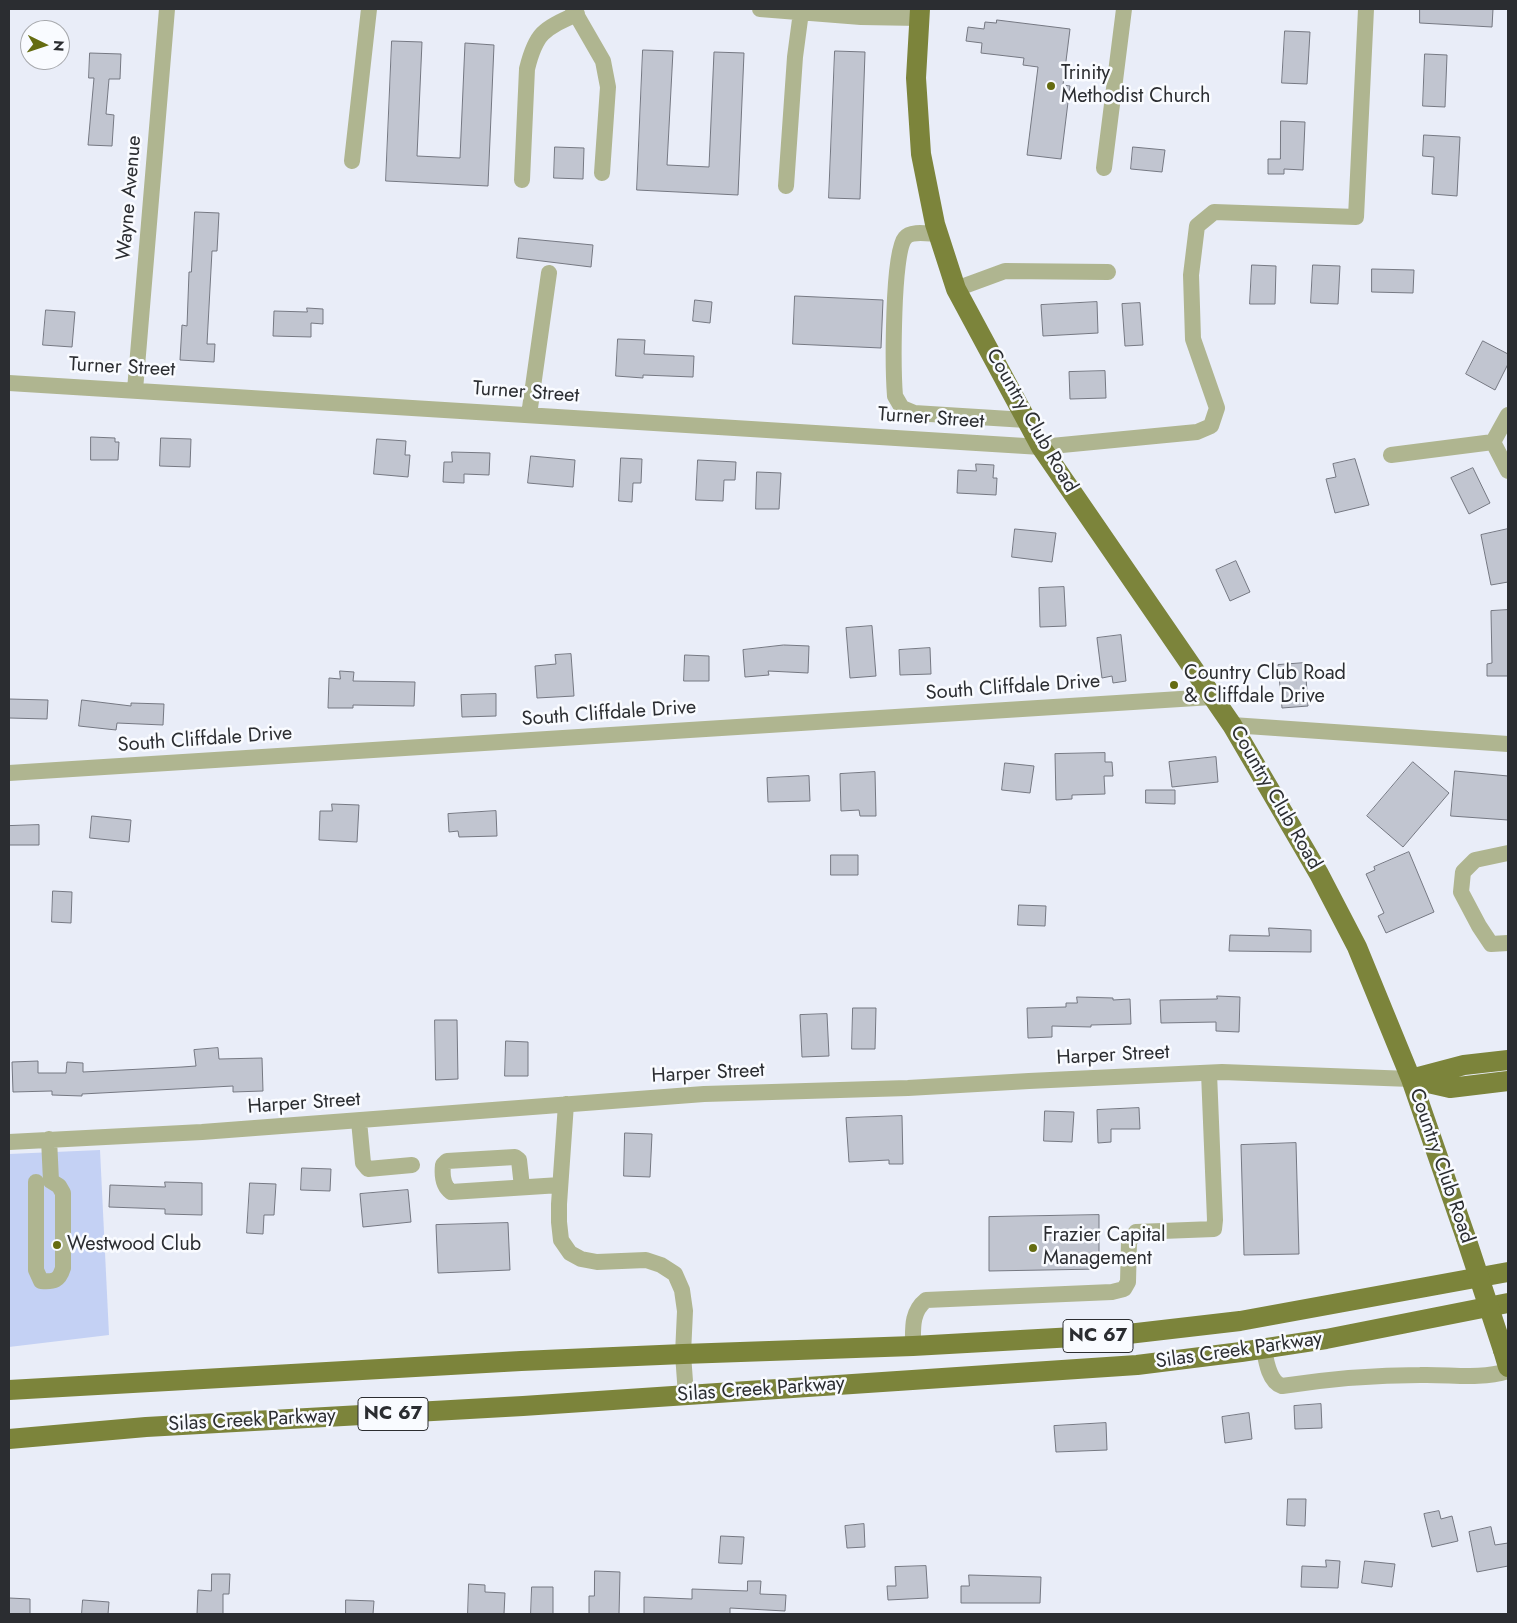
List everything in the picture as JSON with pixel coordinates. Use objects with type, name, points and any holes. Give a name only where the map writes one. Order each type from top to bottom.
[{"type":"main road","name":"Country Club Road","points":[[920,13],[916,78],[921,154],[938,234],[956,289],[1041,447],[1232,725],[1319,874],[1357,947],[1411,1079],[1506,1359]]},
{"type":"main road","points":[[1411,1079],[1464,1065],[1508,1060]]},
{"type":"main road","points":[[1411,1079],[1450,1088],[1508,1081]]},
{"type":"main road","name":"Silas Creek Parkway","points":[[9,1390],[683,1354],[913,1346],[1128,1334],[1240,1321],[1508,1272]]},
{"type":"main road","name":"Silas Creek Parkway","points":[[9,1439],[146,1427],[523,1406],[1137,1365],[1326,1339],[1508,1303]]},
{"type":"street","name":"Wayne Avenue","points":[[135,390],[167,9]]},
{"type":"street","points":[[352,161],[368,9]]},
{"type":"street","points":[[760,9],[861,17],[920,13]]},
{"type":"street","points":[[1104,168],[1124,9]]},
{"type":"street","name":"Turner Street","points":[[9,383],[1041,447],[1197,432],[1211,426],[1217,408],[1193,339],[1191,275],[1197,226],[1214,212],[1356,217],[1366,9]]},
{"type":"street","points":[[522,180],[528,68],[535,42],[540,34],[575,12],[603,61],[608,87],[602,172]]},
{"type":"street","points":[[786,186],[794,57],[801,12]]},
{"type":"street","points":[[938,234],[910,234],[903,239],[896,276],[895,396],[902,408],[914,413],[1026,420]]},
{"type":"street","points":[[956,289],[1005,271],[1108,272]]},
{"type":"street","points":[[529,415],[550,273]]},
{"type":"street","points":[[1492,442],[1508,415]]},
{"type":"street","points":[[1390,455],[1492,442]]},
{"type":"street","points":[[1492,442],[1508,471]]},
{"type":"street","name":"South Cliffdale Drive","points":[[9,773],[1212,697]]},
{"type":"street","points":[[1232,725],[1508,744]]},
{"type":"street","points":[[1508,853],[1475,860],[1463,872],[1461,892],[1491,944],[1508,943]]},
{"type":"street","points":[[913,1346],[913,1321],[919,1306],[926,1300],[1124,1290],[1128,1282],[1129,1242],[1136,1232],[1214,1229],[1208,1072]]},
{"type":"street","name":"Harper Street","points":[[9,1142],[202,1132],[704,1094],[908,1088],[1208,1072],[1411,1079]]},
{"type":"street","points":[[566,1104],[560,1185],[559,1222],[561,1240],[570,1253],[581,1259],[597,1262],[646,1260],[662,1265],[675,1274],[682,1290],[685,1311],[683,1354],[686,1395]]},
{"type":"street","points":[[359,1121],[363,1163],[368,1170],[412,1165]]},
{"type":"street","points":[[36,1182],[36,1270],[41,1281],[53,1282],[60,1278],[63,1268],[63,1193],[59,1186],[51,1181],[50,1139]]},
{"type":"street","points":[[522,1187],[519,1160],[515,1157],[447,1161],[443,1165],[444,1184],[451,1192],[560,1185]]},
{"type":"street","points":[[1264,1348],[1274,1380],[1282,1386],[1323,1380],[1410,1375],[1485,1377],[1508,1371]]},
{"type":"shaded area","name":"Westwood Club","points":[[100,1150],[109,1335],[9,1347],[9,1154]]},
{"type":"building","points":[[1420,9],[1493,9],[1492,27],[1420,23]]},
{"type":"building","name":"Trinity Methodist Church","points":[[997,20],[1070,29],[1063,85],[1070,86],[1061,159],[1027,155],[1038,67],[1023,65],[1024,58],[981,53],[982,43],[966,41],[968,27],[984,29],[985,22],[996,23]]},
{"type":"building","points":[[1285,31],[1310,32],[1307,84],[1282,83]]},
{"type":"building","points":[[392,41],[422,42],[417,156],[460,158],[465,43],[494,45],[488,186],[386,181]]},
{"type":"building","points":[[643,50],[673,51],[667,165],[709,167],[714,52],[744,53],[738,195],[637,190]]},
{"type":"building","points":[[835,51],[865,52],[860,199],[829,198]]},
{"type":"building","points":[[90,53],[121,54],[120,79],[109,79],[106,114],[114,115],[112,146],[88,145],[94,78],[89,78]]},
{"type":"building","points":[[1425,54],[1447,55],[1445,107],[1423,106]]},
{"type":"building","points":[[1281,121],[1305,122],[1303,170],[1284,169],[1284,174],[1268,174],[1268,159],[1280,159]]},
{"type":"building","points":[[1424,135],[1460,137],[1457,196],[1432,194],[1434,157],[1423,156]]},
{"type":"building","points":[[555,147],[584,148],[583,179],[554,178]]},
{"type":"building","points":[[1133,147],[1165,150],[1162,172],[1131,169]]},
{"type":"building","points":[[195,212],[219,213],[217,251],[212,251],[207,344],[215,344],[214,362],[180,360],[182,325],[187,326],[189,272],[191,272]]},
{"type":"building","points":[[519,238],[593,245],[591,267],[517,258]]},
{"type":"building","points":[[1252,265],[1276,266],[1275,304],[1250,304]]},
{"type":"building","points":[[1313,265],[1340,266],[1338,304],[1311,303]]},
{"type":"building","points":[[1372,269],[1414,270],[1413,293],[1372,292]]},
{"type":"building","points":[[795,296],[883,300],[881,348],[793,344]]},
{"type":"building","points":[[695,300],[712,302],[710,323],[693,321]]},
{"type":"building","points":[[1097,302],[1098,333],[1043,336],[1041,305]]},
{"type":"building","points":[[1140,303],[1143,345],[1125,346],[1122,304]]},
{"type":"building","points":[[307,308],[323,309],[323,324],[311,323],[311,337],[273,336],[274,311],[307,312]]},
{"type":"building","points":[[46,310],[75,312],[72,347],[43,345]]},
{"type":"building","points":[[618,339],[645,340],[644,354],[694,356],[693,377],[643,375],[643,378],[616,376]]},
{"type":"building","points":[[1483,341],[1508,354],[1508,364],[1495,390],[1466,374]]},
{"type":"building","points":[[1105,371],[1106,398],[1070,399],[1069,372]]},
{"type":"building","points":[[91,437],[115,438],[115,442],[119,442],[118,460],[91,460]]},
{"type":"building","points":[[161,438],[191,439],[190,467],[160,466]]},
{"type":"building","points":[[377,439],[406,441],[405,455],[410,455],[408,477],[374,474]]},
{"type":"building","points":[[452,452],[490,453],[489,475],[464,474],[464,483],[443,482],[444,462],[452,462]]},
{"type":"building","points":[[531,456],[575,460],[573,487],[528,483]]},
{"type":"building","points":[[621,458],[642,459],[641,483],[633,483],[632,502],[619,501]]},
{"type":"building","points":[[1355,459],[1369,505],[1335,513],[1326,479],[1336,477],[1333,464]]},
{"type":"building","points":[[698,460],[736,462],[735,480],[724,480],[723,501],[696,500]]},
{"type":"building","points":[[976,464],[994,465],[993,478],[997,478],[996,495],[957,493],[958,470],[976,471]]},
{"type":"building","points":[[1473,468],[1490,503],[1469,514],[1451,478]]},
{"type":"building","points":[[757,472],[781,473],[779,509],[756,509]]},
{"type":"building","points":[[1015,529],[1056,533],[1052,562],[1012,557]]},
{"type":"building","points":[[1508,529],[1508,582],[1491,585],[1481,535]]},
{"type":"building","points":[[1236,561],[1250,592],[1230,601],[1216,570]]},
{"type":"building","points":[[1064,587],[1066,626],[1040,627],[1039,588]]},
{"type":"building","points":[[1508,610],[1508,676],[1487,676],[1487,664],[1492,663],[1491,611]]},
{"type":"building","points":[[872,626],[876,676],[850,678],[846,628]]},
{"type":"building","points":[[1121,635],[1126,681],[1113,683],[1112,676],[1102,678],[1097,638]]},
{"type":"building","points":[[784,645],[809,646],[808,673],[768,671],[769,675],[745,677],[743,650]]},
{"type":"building","points":[[930,648],[931,674],[900,675],[899,650]]},
{"type":"building","points":[[571,654],[574,696],[537,698],[535,666],[556,664],[555,655]]},
{"type":"building","points":[[685,655],[709,656],[709,681],[684,681]]},
{"type":"building","points":[[1305,663],[1308,706],[1282,708],[1278,665]]},
{"type":"building","points":[[340,671],[354,672],[353,681],[415,682],[414,706],[353,705],[353,708],[328,708],[329,678],[340,679]]},
{"type":"building","points":[[496,694],[496,716],[462,717],[461,695]]},
{"type":"building","points":[[9,699],[48,700],[47,719],[9,718]]},
{"type":"building","points":[[82,700],[131,706],[131,703],[164,704],[163,725],[117,723],[116,730],[79,726]]},
{"type":"building","points":[[1105,753],[1105,762],[1112,762],[1113,776],[1104,776],[1105,794],[1072,795],[1072,799],[1056,800],[1055,754]]},
{"type":"building","points":[[1216,757],[1218,782],[1172,787],[1169,762]]},
{"type":"building","points":[[1413,762],[1449,793],[1403,847],[1367,816]]},
{"type":"building","points":[[1005,763],[1034,766],[1030,793],[1002,790]]},
{"type":"building","points":[[1455,771],[1508,776],[1508,820],[1451,816]]},
{"type":"building","points":[[875,772],[876,816],[860,816],[859,810],[841,811],[840,774]]},
{"type":"building","points":[[809,776],[810,801],[768,802],[767,778]]},
{"type":"building","points":[[1146,790],[1175,790],[1175,804],[1146,803]]},
{"type":"building","points":[[332,804],[359,805],[357,842],[319,840],[320,811],[332,811]]},
{"type":"building","points":[[496,811],[497,836],[459,837],[458,831],[449,832],[448,814]]},
{"type":"building","points":[[92,816],[131,820],[129,842],[90,838]]},
{"type":"building","points":[[39,825],[39,845],[9,845],[9,826]]},
{"type":"building","points":[[1409,852],[1434,912],[1386,933],[1378,916],[1384,913],[1366,874],[1375,870],[1374,867]]},
{"type":"building","points":[[831,855],[858,855],[858,875],[831,875]]},
{"type":"building","points":[[53,891],[72,892],[71,923],[52,922]]},
{"type":"building","points":[[1019,905],[1046,906],[1045,926],[1018,925]]},
{"type":"building","points":[[1269,928],[1311,930],[1311,952],[1229,951],[1230,935],[1269,936]]},
{"type":"building","points":[[1217,996],[1240,997],[1239,1032],[1216,1031],[1216,1022],[1161,1023],[1160,1000],[1217,999]]},
{"type":"building","points":[[1077,997],[1113,998],[1113,1000],[1130,999],[1131,1024],[1091,1025],[1091,1027],[1052,1026],[1052,1037],[1028,1038],[1027,1008],[1066,1007],[1066,1003],[1077,1003]]},
{"type":"building","points":[[853,1008],[876,1008],[875,1049],[852,1049]]},
{"type":"building","points":[[827,1014],[829,1056],[802,1057],[800,1015]]},
{"type":"building","points":[[435,1020],[457,1020],[458,1079],[436,1080]]},
{"type":"building","points":[[506,1041],[528,1042],[528,1076],[505,1076]]},
{"type":"building","points":[[218,1048],[219,1059],[262,1058],[263,1091],[233,1092],[233,1086],[82,1094],[82,1096],[52,1095],[52,1091],[13,1092],[12,1062],[38,1061],[38,1073],[66,1073],[67,1062],[83,1063],[83,1072],[182,1067],[196,1066],[194,1050]]},
{"type":"building","points":[[1139,1108],[1140,1129],[1111,1129],[1111,1142],[1098,1143],[1097,1110]]},
{"type":"building","points":[[1045,1111],[1074,1112],[1072,1142],[1044,1141]]},
{"type":"building","points":[[902,1116],[903,1164],[889,1164],[889,1160],[849,1162],[846,1118]]},
{"type":"building","points":[[625,1133],[652,1134],[650,1177],[624,1176]]},
{"type":"building","points":[[1296,1143],[1299,1254],[1244,1255],[1241,1145]]},
{"type":"building","points":[[302,1168],[331,1169],[330,1191],[301,1190]]},
{"type":"building","points":[[165,1182],[202,1183],[202,1215],[165,1214],[165,1209],[109,1207],[110,1185],[165,1187]]},
{"type":"building","points":[[250,1183],[276,1184],[274,1215],[264,1215],[263,1234],[247,1233]]},
{"type":"building","points":[[408,1190],[411,1222],[363,1227],[360,1194]]},
{"type":"building","points":[[1099,1215],[1099,1269],[989,1271],[989,1217]]},
{"type":"building","points":[[508,1223],[510,1270],[438,1273],[436,1225]]},
{"type":"building","points":[[1321,1404],[1322,1428],[1295,1429],[1294,1406]]},
{"type":"building","points":[[1249,1413],[1252,1439],[1225,1443],[1222,1417]]},
{"type":"building","points":[[1106,1423],[1107,1450],[1056,1452],[1054,1426]]},
{"type":"building","points":[[1288,1499],[1306,1499],[1305,1526],[1287,1525]]},
{"type":"building","points":[[1439,1511],[1441,1519],[1452,1516],[1458,1541],[1432,1547],[1424,1514]]},
{"type":"building","points":[[864,1524],[865,1547],[847,1548],[845,1526]]},
{"type":"building","points":[[1491,1527],[1495,1545],[1508,1543],[1508,1566],[1477,1572],[1469,1532]]},
{"type":"building","points":[[721,1536],[744,1537],[742,1564],[719,1563]]},
{"type":"building","points":[[1326,1560],[1340,1561],[1338,1588],[1301,1587],[1302,1566],[1326,1567]]},
{"type":"building","points":[[1365,1561],[1395,1564],[1392,1587],[1362,1583]]},
{"type":"building","points":[[926,1566],[928,1598],[888,1600],[887,1586],[896,1586],[895,1567]]},
{"type":"building","points":[[595,1571],[620,1572],[619,1614],[589,1614],[589,1596],[594,1596]]},
{"type":"building","points":[[212,1574],[230,1574],[229,1594],[223,1594],[223,1614],[197,1614],[198,1590],[211,1591]]},
{"type":"building","points":[[969,1575],[1041,1577],[1040,1603],[961,1603],[961,1586],[969,1586]]},
{"type":"building","points":[[748,1581],[761,1581],[760,1594],[786,1595],[785,1611],[730,1608],[730,1614],[644,1614],[644,1597],[692,1599],[692,1589],[747,1591]]},
{"type":"building","points":[[469,1584],[485,1585],[485,1592],[505,1593],[504,1614],[468,1614]]},
{"type":"building","points":[[532,1587],[553,1587],[553,1614],[531,1614]]},
{"type":"building","points":[[9,1598],[30,1599],[30,1614],[9,1614]]},
{"type":"building","points":[[83,1600],[109,1602],[108,1614],[82,1614]]},
{"type":"building","points":[[346,1600],[374,1601],[373,1614],[346,1614]]},
{"type":"place","name":"Trinity Methodist Church","points":[[1051,86]]},
{"type":"place","name":"Country Club Road & Cliffdale Drive","points":[[1174,685]]},
{"type":"place","name":"Westwood Club","points":[[57,1245]]},
{"type":"place","name":"Frazier Capital Management","points":[[1033,1248]]}]
